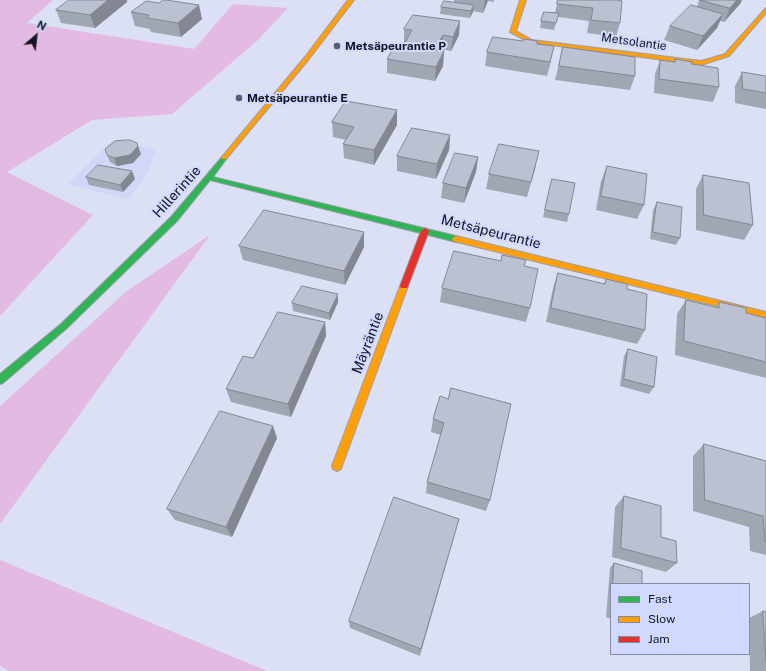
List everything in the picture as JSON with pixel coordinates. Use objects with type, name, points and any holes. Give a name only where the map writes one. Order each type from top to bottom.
[{"type":"street","name":"Hillerintie","points":[[0,380],[64,326],[174,219],[307,58],[351,0]]},
{"type":"street","name":"Metsolantie","points":[[523,0],[513,32],[531,41],[701,64],[728,55],[766,10]]},
{"type":"street","name":"Metsäpeurantie","points":[[209,178],[766,315]]},
{"type":"street","name":"Mäyräntie","points":[[337,466],[425,231]]},
{"type":"shaded area","points":[[0,0],[53,0],[27,23],[194,49],[233,4],[288,8],[258,40],[172,114],[92,120],[7,172],[93,215],[0,316]]},
{"type":"shaded area","points":[[113,140],[156,150],[147,174],[128,199],[67,184]]},
{"type":"shaded area","points":[[210,235],[0,524],[0,406],[127,291]]},
{"type":"shaded area","points":[[0,560],[267,671],[9,671],[0,666]]},
{"type":"building","points":[[69,0],[108,0],[90,15],[56,10]]},
{"type":"building","points":[[163,0],[199,5],[178,23],[147,18],[149,15],[131,12],[146,1],[159,3]]},
{"type":"building","points":[[558,0],[622,1],[620,23],[591,20],[593,8],[557,4]]},
{"type":"building","points":[[700,0],[737,0],[730,8]]},
{"type":"building","points":[[444,1],[474,5],[471,11],[441,7]]},
{"type":"building","points":[[691,5],[723,14],[703,36],[670,26]]},
{"type":"building","points":[[544,12],[559,13],[556,23],[541,21]]},
{"type":"building","points":[[413,15],[460,21],[453,37],[443,35],[435,50],[444,51],[436,67],[387,59],[395,45],[403,46],[412,30],[404,29]]},
{"type":"building","points":[[493,37],[523,41],[524,39],[537,41],[537,44],[554,46],[550,62],[487,52]]},
{"type":"building","points":[[563,47],[635,57],[635,76],[559,66]]},
{"type":"building","points":[[675,59],[692,62],[692,64],[718,68],[719,87],[659,79],[660,60],[675,62]]},
{"type":"building","points":[[742,72],[766,76],[766,93],[743,89]]},
{"type":"building","points":[[346,101],[397,110],[374,150],[343,144],[354,127],[332,122]]},
{"type":"building","points":[[412,128],[450,135],[437,164],[397,156]]},
{"type":"building","points":[[130,140],[137,143],[138,146],[130,155],[114,158],[107,155],[105,149],[115,141]]},
{"type":"building","points":[[499,144],[539,151],[531,182],[489,174]]},
{"type":"building","points":[[455,153],[478,157],[466,188],[443,183]]},
{"type":"building","points":[[98,165],[132,171],[120,185],[86,177]]},
{"type":"building","points":[[607,166],[647,174],[644,205],[601,196]]},
{"type":"building","points":[[703,175],[749,183],[753,225],[704,215]]},
{"type":"building","points":[[552,179],[575,183],[569,214],[545,210]]},
{"type":"building","points":[[657,202],[682,207],[680,238],[653,232]]},
{"type":"building","points":[[264,210],[364,232],[344,271],[239,246]]},
{"type":"building","points":[[454,251],[501,261],[502,255],[526,260],[524,266],[538,269],[530,308],[442,288]]},
{"type":"building","points":[[558,273],[605,284],[606,279],[627,284],[627,289],[647,294],[645,330],[551,308]]},
{"type":"building","points":[[302,286],[338,294],[329,313],[292,303]]},
{"type":"building","points":[[686,300],[719,308],[719,302],[746,308],[746,313],[766,318],[766,362],[684,341]]},
{"type":"building","points":[[278,312],[325,322],[288,404],[226,389],[243,356],[253,358]]},
{"type":"building","points":[[628,349],[657,357],[654,387],[624,379]]},
{"type":"building","points":[[451,388],[511,404],[490,500],[427,482],[444,423],[433,419],[440,396],[448,399]]},
{"type":"building","points":[[220,411],[273,426],[226,527],[167,509]]},
{"type":"building","points":[[704,444],[766,461],[766,542],[763,516],[705,500]]},
{"type":"building","points":[[624,496],[661,506],[661,537],[676,541],[677,563],[621,548]]},
{"type":"building","points":[[394,497],[459,519],[421,649],[349,621]]},
{"type":"building","points":[[614,563],[642,571],[642,583],[613,583]]},
{"type":"building","points":[[763,611],[766,612],[766,661]]},
{"type":"traffic: fast","points":[[0,380],[64,326],[174,219],[224,158]]},
{"type":"traffic: fast","points":[[209,178],[456,239]]},
{"type":"traffic: slow","points":[[224,158],[307,58],[351,0]]},
{"type":"traffic: slow","points":[[523,0],[513,32],[531,41],[701,63],[727,55],[766,10]]},
{"type":"traffic: slow","points":[[456,239],[766,315]]},
{"type":"traffic: slow","points":[[337,466],[404,286]]},
{"type":"traffic: jam","points":[[404,286],[425,231]]},
{"type":"place","name":"Metsäpeurantie P","points":[[337,46]]},
{"type":"place","name":"Metsäpeurantie E","points":[[239,98]]}]
